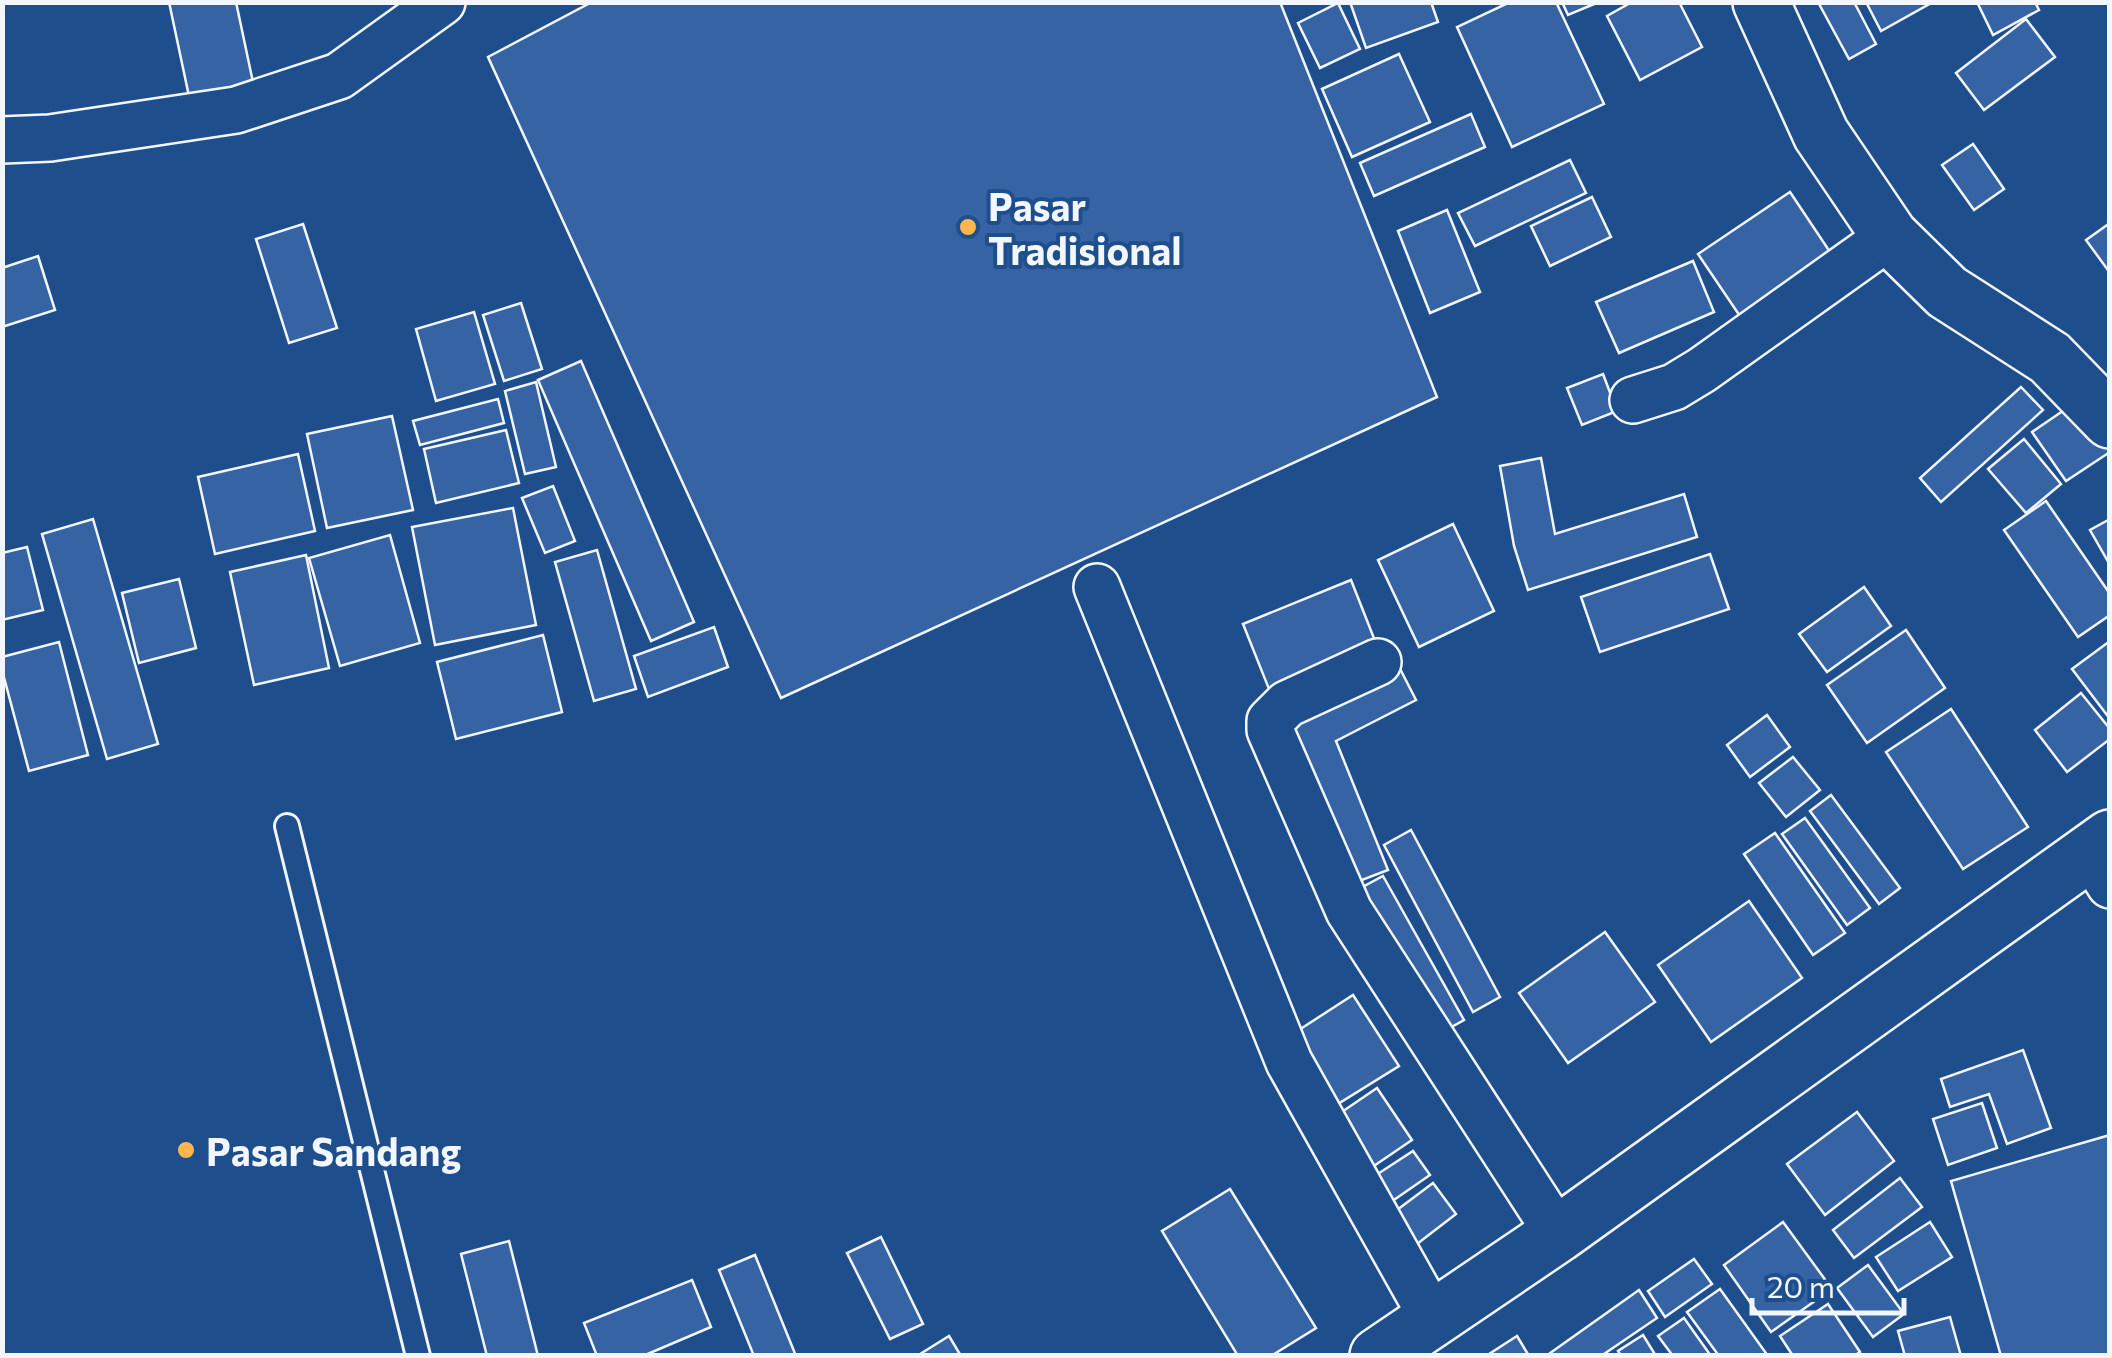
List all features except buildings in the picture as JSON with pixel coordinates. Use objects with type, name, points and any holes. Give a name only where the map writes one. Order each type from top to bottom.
[{"type":"main road","points":[[1761,2],[1821,134],[1890,236],[1946,292],[2050,358],[2110,420]]},
{"type":"main road","points":[[1378,1356],[2103,859]]},
{"type":"street","points":[[2,140],[50,138],[236,110],[339,76],[442,2]]},
{"type":"street","points":[[1633,400],[1674,387],[1702,370],[1890,236]]},
{"type":"street","points":[[1096,587],[1289,1062],[1432,1317]]},
{"type":"street","points":[[1378,662],[1287,704],[1270,721],[1270,730],[1349,911],[1558,1234]]},
{"type":"lane","points":[[287,826],[418,1356]]},
{"type":"place","name":"Pasar Tradisional","points":[[968,227]]},
{"type":"place","name":"Pasar Sandang","points":[[186,1150]]}]
